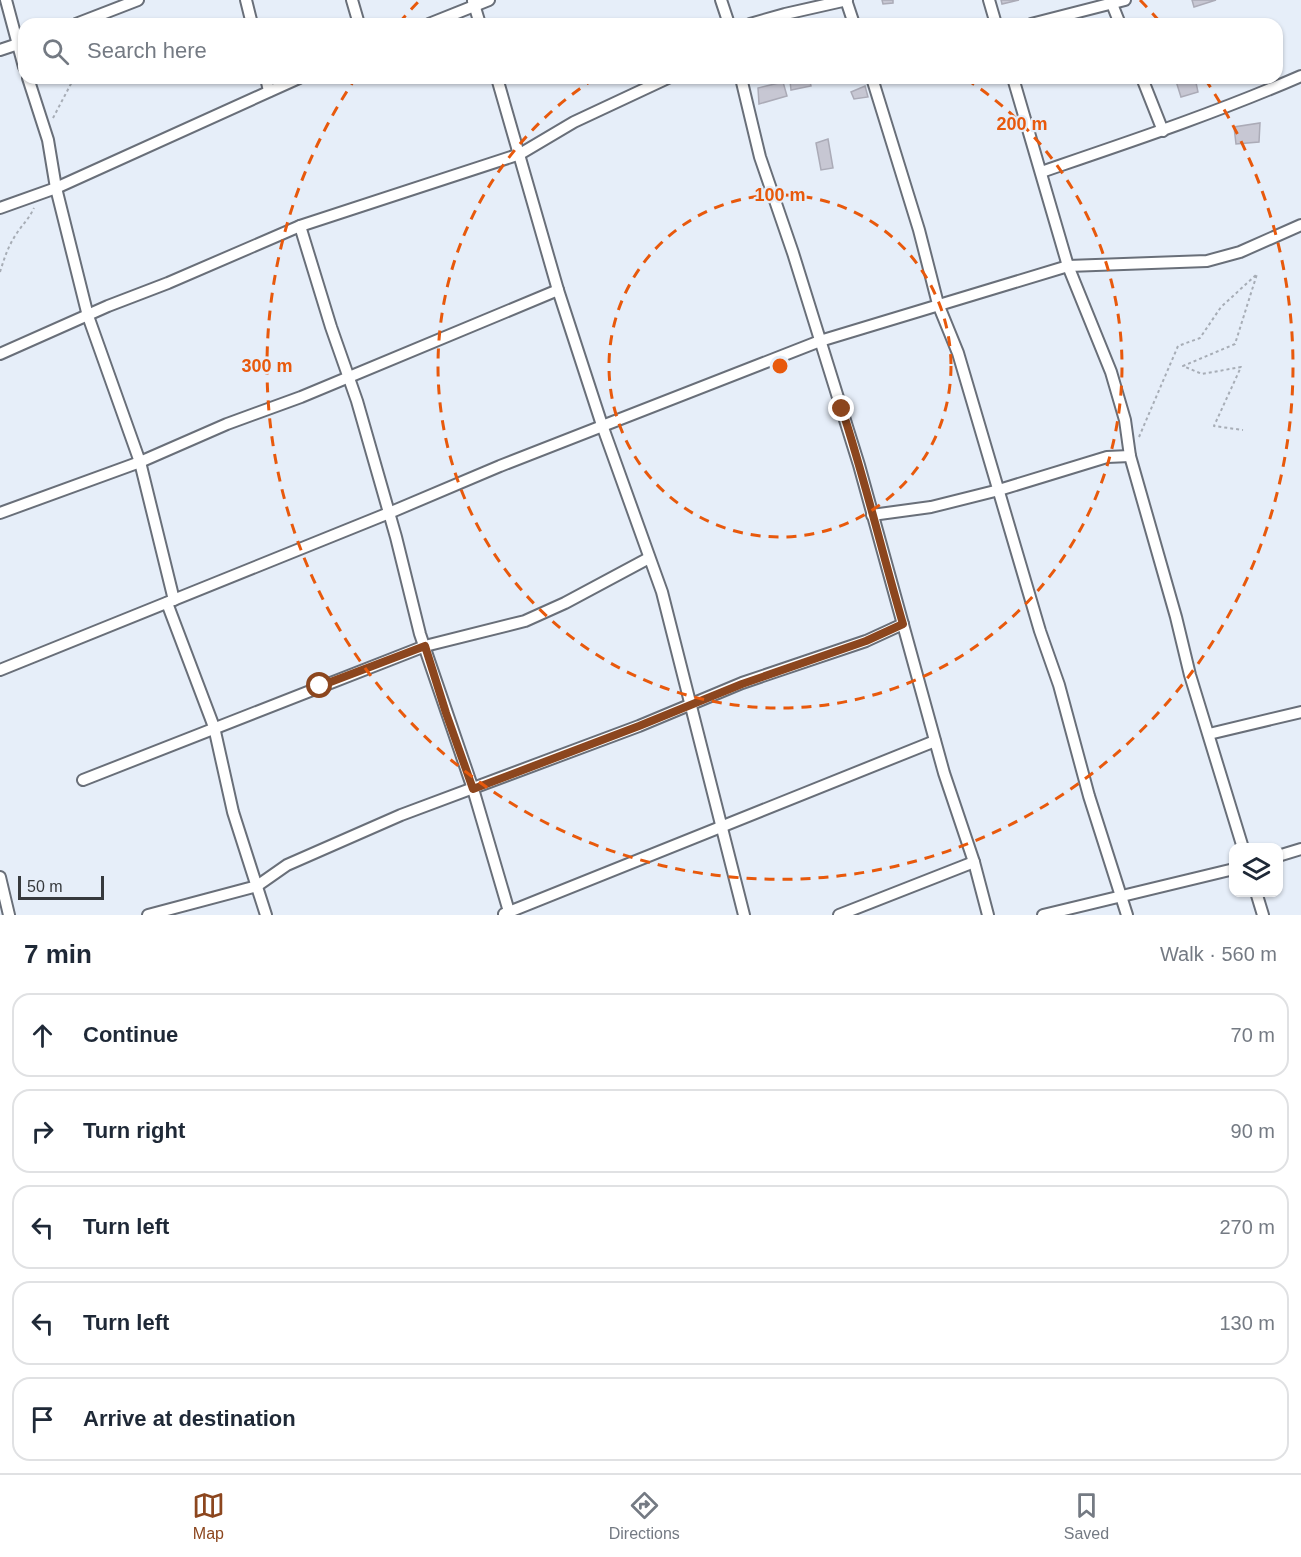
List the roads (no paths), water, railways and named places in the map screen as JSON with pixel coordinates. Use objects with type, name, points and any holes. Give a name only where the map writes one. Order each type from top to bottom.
[{"type":"street","points":[[6,0],[18,37]]},
{"type":"street","points":[[92,18],[138,0]]},
{"type":"street","points":[[246,0],[250,18]]},
{"type":"street","points":[[352,0],[357,18]]},
{"type":"street","points":[[442,18],[473,3],[489,0]]},
{"type":"street","points":[[721,0],[727,18]]},
{"type":"street","points":[[771,18],[846,0],[852,18]]},
{"type":"street","points":[[989,0],[994,18]]},
{"type":"street","points":[[1055,18],[1125,0]]},
{"type":"street","points":[[473,3],[478,18]]},
{"type":"street","points":[[1112,4],[1118,18]]},
{"type":"street","points":[[0,50],[18,44]]},
{"type":"street","points":[[1283,84],[1301,76]]},
{"type":"street","points":[[30,84],[48,140],[56,188],[88,316],[140,462],[171,602],[214,728],[233,812],[266,915]]},
{"type":"street","points":[[267,84],[269,91]]},
{"type":"street","points":[[0,208],[40,195],[285,84]]},
{"type":"street","points":[[499,84],[558,290],[602,425],[665,600],[689,704],[744,915]]},
{"type":"street","points":[[0,354],[300,226],[520,153],[574,122],[655,84]]},
{"type":"street","points":[[742,84],[760,157],[860,465],[935,741],[974,862],[988,915]]},
{"type":"street","points":[[874,84],[919,230],[939,304],[958,353],[1040,631],[1059,685],[1089,796],[1126,915]]},
{"type":"street","points":[[1015,84],[1068,266],[1112,372],[1125,420],[1130,456],[1176,617],[1190,675],[1242,843]]},
{"type":"street","points":[[1144,84],[1163,131]]},
{"type":"street","points":[[1041,172],[1163,131],[1282,84]]},
{"type":"street","points":[[0,670],[602,425],[820,340],[1068,266],[1207,261],[1240,252],[1301,225]]},
{"type":"street","points":[[300,226],[357,401],[389,513],[415,617],[473,789],[507,914],[935,741]]},
{"type":"street","points":[[0,513],[140,462],[226,424],[301,397],[558,290]]},
{"type":"street","points":[[872,516],[931,507],[999,490],[1107,457],[1130,456]]},
{"type":"street","points":[[83,780],[425,646],[491,630],[541,614],[650,558]]},
{"type":"street","points":[[148,915],[257,886],[287,866],[401,815],[639,726],[689,704],[866,641],[903,624]]},
{"type":"street","points":[[1209,734],[1301,711]]},
{"type":"street","points":[[1283,854],[1301,849]]},
{"type":"street","points":[[839,915],[974,862]]},
{"type":"street","points":[[1043,915],[1229,870]]},
{"type":"street","points":[[0,877],[9,915]]},
{"type":"street","points":[[1258,897],[1263,915]]}]
